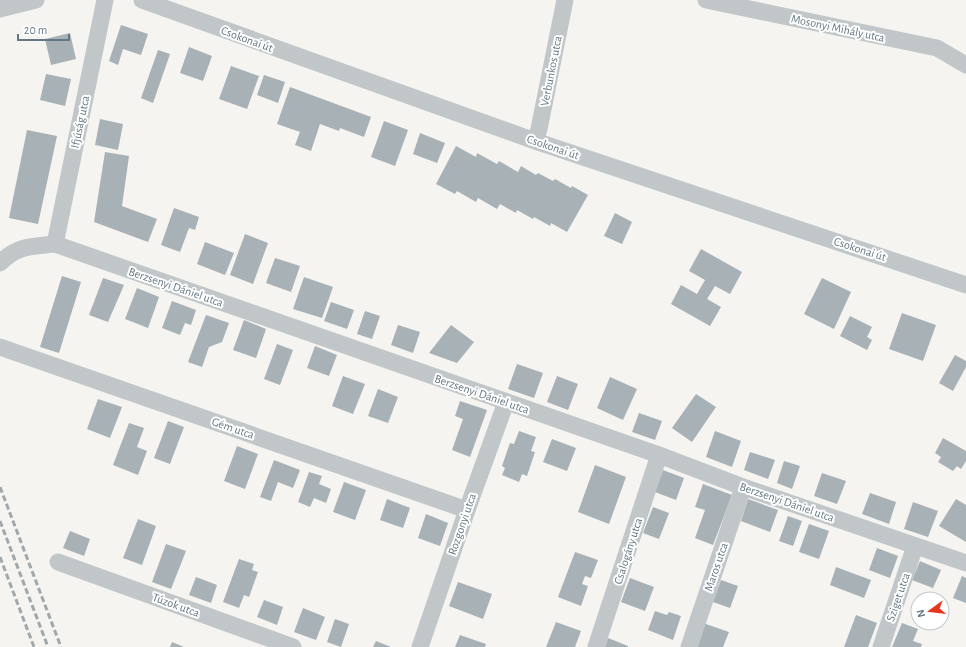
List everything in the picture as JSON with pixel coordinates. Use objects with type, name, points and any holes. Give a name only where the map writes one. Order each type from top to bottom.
[{"type":"street","points":[[0,9],[36,0]]},
{"type":"street","name":"Ifjúság utca","points":[[55,244],[105,0]]},
{"type":"street","name":"Csokonai út","points":[[142,0],[535,141],[966,285]]},
{"type":"street","name":"Verbunkos utca","points":[[535,141],[539,129],[566,0]]},
{"type":"street","name":"Mosonyi Mihály utca","points":[[706,0],[937,48],[966,64]]},
{"type":"street","name":"Berzsenyi Dániel utca","points":[[0,263],[10,253],[29,246],[55,244],[659,455],[743,487],[966,563]]},
{"type":"street","name":"Gém utca","points":[[0,347],[467,510]]},
{"type":"street","name":"Rozgonyi utca","points":[[420,647],[506,402]]},
{"type":"street","name":"Csalogány utca","points":[[596,647],[659,455]]},
{"type":"street","name":"Maros utca","points":[[689,647],[743,487]]},
{"type":"street","name":"Sziget utca","points":[[881,647],[914,546]]},
{"type":"street","name":"Túzok utca","points":[[58,562],[293,647]]},
{"type":"building","points":[[121,25],[148,34],[141,55],[123,49],[118,65],[109,61]]},
{"type":"building","points":[[70,33],[76,59],[51,65],[45,39]]},
{"type":"building","points":[[189,47],[212,56],[203,81],[180,73]]},
{"type":"building","points":[[158,50],[170,54],[153,103],[141,98]]},
{"type":"building","points":[[231,66],[259,76],[247,109],[219,99]]},
{"type":"building","points":[[46,74],[71,79],[65,106],[40,100]]},
{"type":"building","points":[[264,75],[285,82],[278,103],[257,95]]},
{"type":"building","points":[[290,87],[371,117],[364,137],[340,128],[339,131],[320,124],[311,151],[295,145],[300,132],[277,124]]},
{"type":"building","points":[[100,119],[123,124],[118,150],[95,145]]},
{"type":"building","points":[[384,121],[408,130],[395,166],[371,157]]},
{"type":"building","points":[[27,130],[57,136],[38,224],[9,218]]},
{"type":"building","points":[[420,133],[445,143],[437,163],[413,154]]},
{"type":"building","points":[[456,146],[476,157],[477,153],[497,164],[499,161],[518,172],[521,166],[536,175],[538,173],[553,181],[555,179],[588,195],[567,232],[551,223],[550,226],[534,217],[533,219],[517,210],[516,213],[500,204],[497,209],[478,198],[476,202],[457,191],[455,194],[436,184]]},
{"type":"building","points":[[105,152],[129,156],[122,206],[157,219],[148,242],[94,222]]},
{"type":"building","points":[[174,208],[199,217],[195,230],[189,228],[180,252],[161,245]]},
{"type":"building","points":[[615,213],[632,222],[622,244],[604,236]]},
{"type":"building","points":[[245,234],[268,243],[253,284],[230,275]]},
{"type":"building","points":[[205,242],[234,253],[225,275],[197,264]]},
{"type":"building","points":[[701,249],[742,272],[730,294],[715,286],[707,299],[721,307],[710,326],[671,304],[681,285],[697,294],[705,280],[689,271]]},
{"type":"building","points":[[275,258],[300,266],[291,292],[266,283]]},
{"type":"building","points":[[62,276],[81,282],[59,353],[40,347]]},
{"type":"building","points":[[304,277],[333,287],[322,318],[293,309]]},
{"type":"building","points":[[103,278],[124,285],[108,322],[89,315]]},
{"type":"building","points":[[822,278],[851,292],[834,329],[804,314]]},
{"type":"building","points":[[137,288],[159,297],[148,328],[125,319]]},
{"type":"building","points":[[172,301],[196,310],[191,325],[185,323],[180,335],[162,328]]},
{"type":"building","points":[[331,302],[354,310],[347,329],[324,321]]},
{"type":"building","points":[[365,311],[380,316],[372,339],[357,334]]},
{"type":"building","points":[[902,313],[936,325],[923,361],[889,349]]},
{"type":"building","points":[[206,315],[229,323],[222,342],[209,347],[202,367],[188,362]]},
{"type":"building","points":[[850,316],[872,327],[867,337],[872,340],[867,350],[840,336]]},
{"type":"building","points":[[244,320],[266,329],[256,358],[233,350]]},
{"type":"building","points":[[398,325],[420,332],[413,353],[391,345]]},
{"type":"building","points":[[451,325],[474,342],[457,363],[429,353]]},
{"type":"building","points":[[277,344],[293,350],[280,385],[264,379]]},
{"type":"building","points":[[315,346],[337,355],[329,376],[307,368]]},
{"type":"building","points":[[955,355],[966,361],[966,367],[953,391],[939,383]]},
{"type":"building","points":[[517,364],[543,373],[534,398],[508,389]]},
{"type":"building","points":[[343,376],[365,384],[353,414],[332,406]]},
{"type":"building","points":[[557,376],[578,384],[568,410],[547,402]]},
{"type":"building","points":[[610,377],[637,389],[623,420],[597,408]]},
{"type":"building","points":[[378,389],[398,397],[388,423],[368,416]]},
{"type":"building","points":[[696,394],[716,407],[692,442],[672,428]]},
{"type":"building","points":[[98,399],[122,407],[110,438],[87,429]]},
{"type":"building","points":[[460,401],[487,410],[470,457],[452,450],[463,419],[455,416]]},
{"type":"building","points":[[639,413],[662,421],[655,440],[632,432]]},
{"type":"building","points":[[168,421],[184,427],[170,464],[154,458]]},
{"type":"building","points":[[129,423],[144,428],[137,447],[147,451],[138,475],[113,465]]},
{"type":"building","points":[[519,431],[536,437],[531,451],[535,452],[527,476],[522,474],[519,482],[502,475],[505,468],[502,466],[510,443],[514,444]]},
{"type":"building","points":[[715,431],[741,441],[732,467],[706,457]]},
{"type":"building","points":[[943,438],[966,451],[966,461],[961,469],[957,466],[953,471],[938,462],[941,457],[935,453]]},
{"type":"building","points":[[552,439],[576,448],[567,471],[543,462]]},
{"type":"building","points":[[237,446],[258,454],[245,489],[224,481]]},
{"type":"building","points":[[750,452],[775,460],[768,479],[744,470]]},
{"type":"building","points":[[274,460],[300,470],[293,488],[278,482],[271,501],[260,497]]},
{"type":"building","points":[[784,461],[800,466],[792,489],[777,483]]},
{"type":"building","points":[[595,465],[626,477],[609,524],[578,512]]},
{"type":"building","points":[[663,470],[684,478],[676,500],[655,492]]},
{"type":"building","points":[[309,472],[322,476],[319,484],[331,489],[326,503],[314,498],[310,507],[298,502]]},
{"type":"building","points":[[822,473],[846,481],[837,504],[814,496]]},
{"type":"building","points":[[344,482],[366,490],[355,520],[333,512]]},
{"type":"building","points":[[703,484],[732,495],[713,545],[695,538],[705,510],[695,507]]},
{"type":"building","points":[[870,493],[896,502],[889,524],[862,514]]},
{"type":"building","points":[[387,499],[410,508],[403,528],[380,520]]},
{"type":"building","points":[[748,499],[778,510],[770,532],[741,521]]},
{"type":"building","points":[[956,499],[966,505],[966,542],[939,526]]},
{"type":"building","points":[[913,502],[938,511],[928,537],[904,529]]},
{"type":"building","points":[[653,507],[669,513],[659,539],[643,533]]},
{"type":"building","points":[[426,514],[448,523],[440,546],[418,538]]},
{"type":"building","points":[[788,516],[802,521],[793,546],[779,541]]},
{"type":"building","points":[[138,519],[156,526],[142,565],[123,558]]},
{"type":"building","points":[[809,524],[829,531],[819,559],[799,552]]},
{"type":"building","points":[[70,531],[90,539],[84,556],[63,548]]},
{"type":"building","points":[[166,544],[186,551],[171,589],[152,582]]},
{"type":"building","points":[[877,548],[898,556],[890,578],[869,570]]},
{"type":"building","points":[[575,552],[598,560],[591,578],[585,576],[582,584],[588,586],[581,606],[558,597]]},
{"type":"building","points":[[239,559],[254,564],[252,570],[258,572],[249,597],[244,595],[239,608],[223,602]]},
{"type":"building","points":[[920,561],[941,570],[933,588],[912,580]]},
{"type":"building","points":[[836,567],[871,580],[864,598],[830,585]]},
{"type":"building","points":[[962,576],[966,578],[966,603],[953,598]]},
{"type":"building","points":[[196,577],[217,585],[211,603],[189,595]]},
{"type":"building","points":[[630,578],[654,587],[645,611],[621,602]]},
{"type":"building","points":[[721,580],[738,586],[730,608],[713,602]]},
{"type":"building","points":[[458,582],[492,594],[483,619],[449,606]]},
{"type":"building","points":[[264,600],[283,607],[277,625],[257,617]]},
{"type":"building","points":[[303,608],[325,617],[316,640],[294,632]]},
{"type":"building","points":[[655,611],[667,615],[669,612],[681,616],[673,640],[648,630]]},
{"type":"building","points":[[856,615],[877,623],[868,647],[844,647]]},
{"type":"building","points":[[335,619],[349,624],[341,647],[327,642]]},
{"type":"building","points":[[556,622],[581,631],[575,647],[546,647]]},
{"type":"building","points":[[703,623],[729,632],[723,647],[695,647]]},
{"type":"building","points":[[902,623],[910,626],[910,631],[917,631],[913,641],[922,644],[921,647],[892,647]]},
{"type":"building","points":[[460,635],[486,644],[485,647],[455,647]]},
{"type":"building","points":[[608,638],[628,646],[628,647],[605,647]]},
{"type":"building","points":[[376,641],[391,647],[373,647]]},
{"type":"building","points":[[172,642],[184,647],[170,647]]},
{"type":"railway","points":[[0,487],[61,647]]},
{"type":"railway","points":[[0,521],[48,647]]},
{"type":"railway","points":[[0,557],[34,647]]}]
